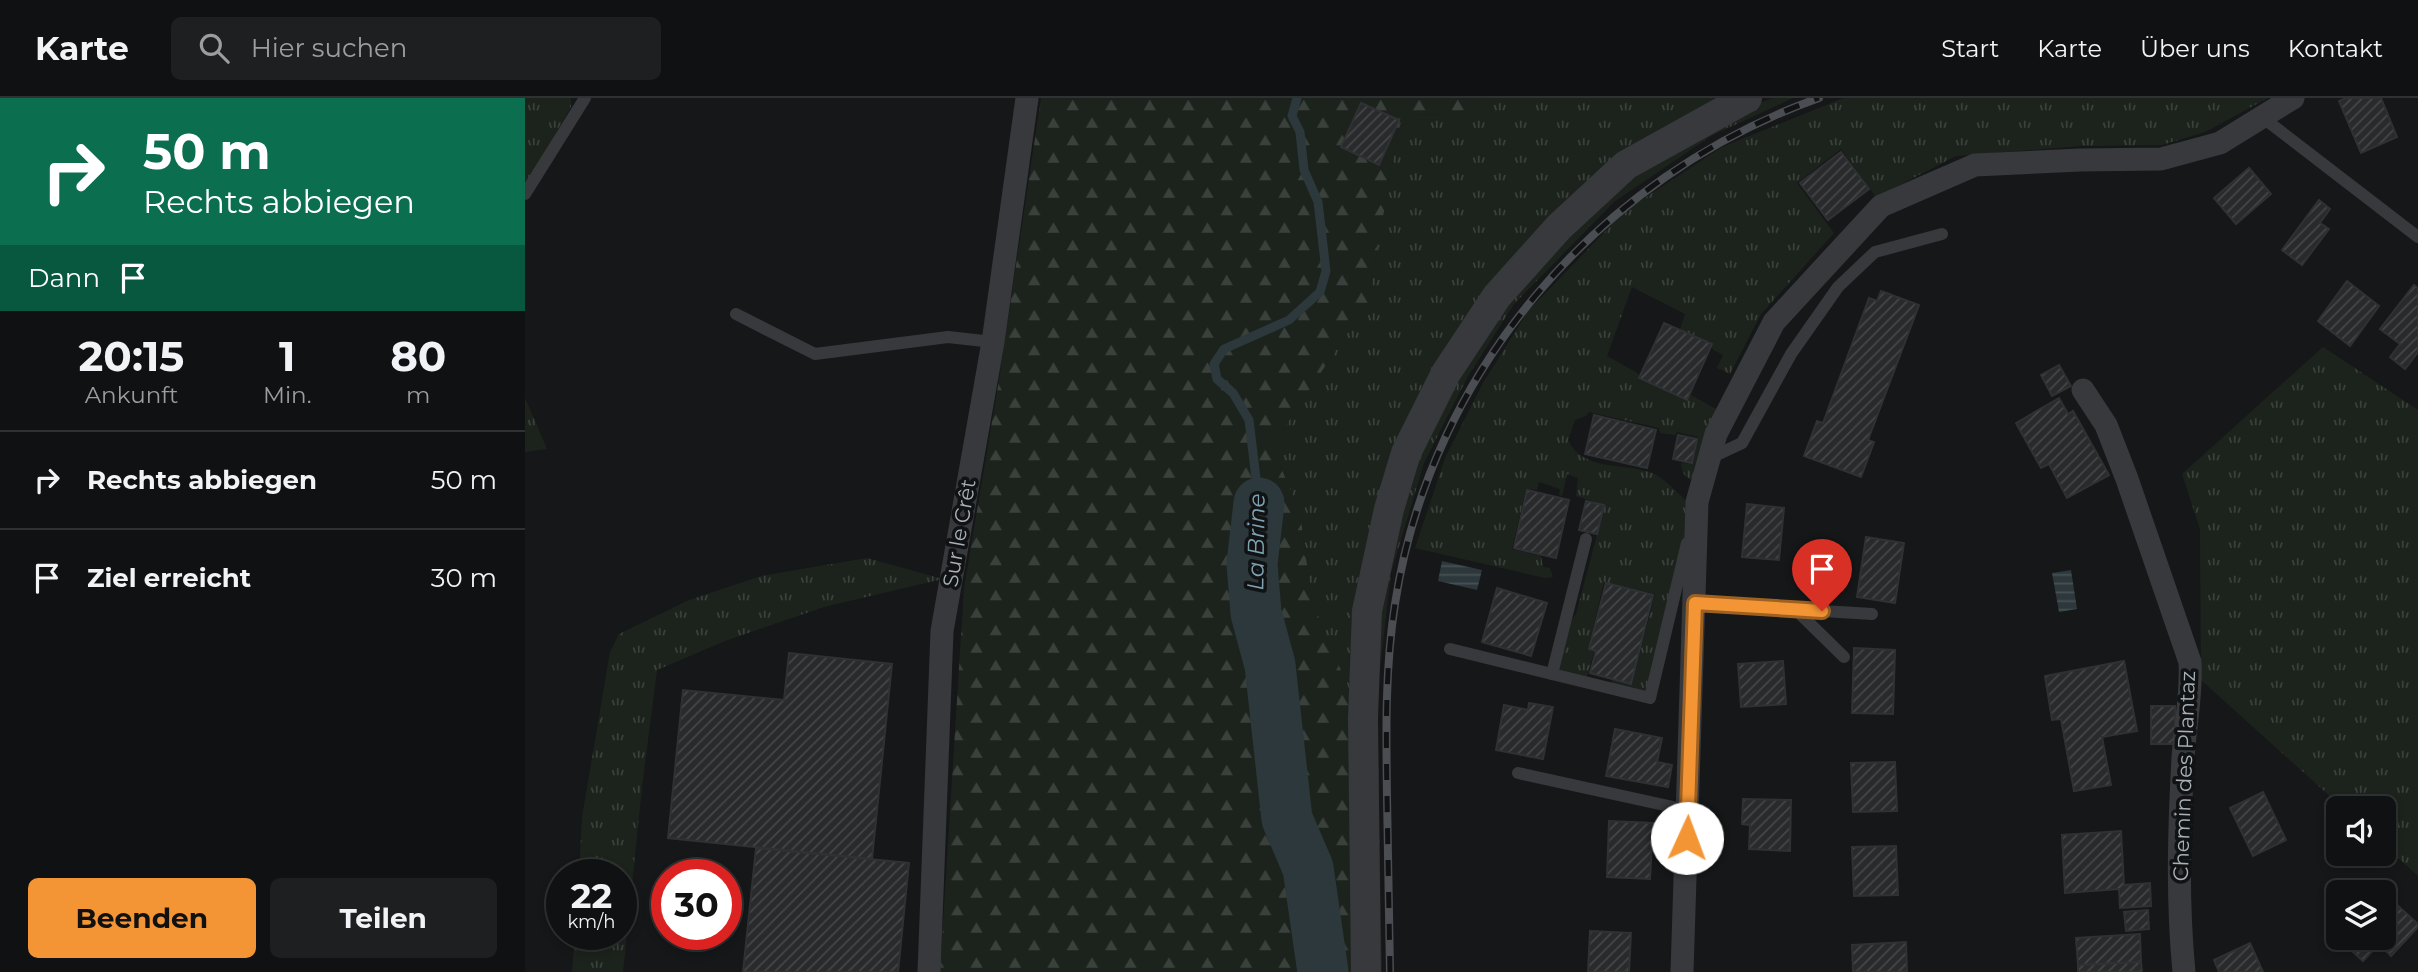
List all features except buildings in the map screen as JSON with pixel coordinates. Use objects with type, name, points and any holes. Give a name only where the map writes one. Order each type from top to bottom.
[{"type":"street","name":"Sur le Crêt","points":[[929,972],[942,631],[993,342],[1027,98]]},
{"type":"street","points":[[1366,972],[1363,718],[1367,611],[1389,509],[1406,453],[1446,373],[1497,296],[1559,227],[1626,165],[1747,98]]},
{"type":"street","points":[[1682,972],[1697,502],[1716,435],[1774,322],[1881,206],[1975,165],[2161,159],[2220,143],[2293,98]]},
{"type":"street","name":"Chemin des Plantaz","points":[[2083,390],[2106,425],[2123,468],[2190,662],[2192,685],[2185,723],[2178,848],[2183,972]]},
{"type":"lane","points":[[525,194],[585,98]]},
{"type":"lane","points":[[2262,117],[2418,237]]},
{"type":"lane","points":[[1710,458],[1742,443],[1791,354],[1838,287],[1875,252],[1942,234]]},
{"type":"lane","points":[[736,313],[815,354],[948,337],[993,342]]},
{"type":"lane","points":[[1450,649],[1650,698],[1697,502]]},
{"type":"lane","points":[[1552,674],[1585,539]]},
{"type":"lane","points":[[1695,603],[1872,614]]},
{"type":"lane","points":[[1796,610],[1843,657]]},
{"type":"lane","points":[[1518,773],[1687,810]]},
{"type":"green space","points":[[525,98],[571,98],[571,107],[525,185]]},
{"type":"green space","points":[[1041,98],[1484,98],[1457,114],[1401,115],[1368,302],[1272,446],[1300,513],[1312,601],[1361,718],[1365,972],[940,972],[964,588],[998,386]]},
{"type":"green space","points":[[1484,98],[1741,98],[1557,225],[1404,451],[1361,718],[1312,601],[1300,513],[1272,446],[1368,302],[1401,115],[1457,114]]},
{"type":"green space","points":[[1772,98],[1793,98],[1711,136],[1614,202],[1514,304],[1467,378],[1424,463],[1391,573],[1377,694],[1382,972],[1376,972],[1372,719],[1384,569],[1418,459],[1460,372],[1537,267],[1634,177],[1702,129]]},
{"type":"green space","points":[[1844,98],[2268,98],[2205,132],[2162,145],[2081,146],[1956,156],[1876,197],[1841,149],[1797,183],[1834,233],[1761,314],[1730,374],[1717,368],[1723,355],[1711,348],[1712,343],[1680,329],[1685,314],[1632,287],[1607,356],[1639,374],[1638,379],[1687,401],[1691,395],[1725,414],[1701,484],[1687,477],[1682,471],[1681,463],[1693,464],[1698,437],[1677,432],[1675,435],[1660,433],[1659,428],[1589,412],[1575,420],[1568,440],[1583,457],[1594,462],[1657,475],[1694,509],[1649,697],[1610,687],[1612,680],[1632,684],[1655,594],[1604,582],[1588,650],[1594,652],[1586,680],[1555,672],[1567,627],[1576,614],[1605,505],[1576,496],[1578,478],[1567,474],[1562,496],[1559,495],[1560,489],[1539,482],[1537,490],[1526,489],[1512,549],[1541,556],[1543,567],[1550,568],[1553,577],[1545,578],[1415,548],[1445,458],[1483,383],[1528,311],[1625,211],[1722,147]]},
{"type":"green space","points":[[2323,347],[2418,410],[2418,876],[2396,856],[2396,796],[2330,796],[2201,680],[2200,529],[2182,474]]},
{"type":"green space","points":[[525,398],[547,449],[525,452]]},
{"type":"green space","points":[[867,558],[943,579],[824,607],[725,641],[657,670],[635,859],[580,859],[582,817],[610,652],[619,634],[689,600],[761,576]]},
{"type":"green space","points":[[574,950],[625,950],[623,972],[572,972]]},
{"type":"shaded area","points":[[1442,561],[1482,570],[1477,590],[1438,581]]},
{"type":"shaded area","points":[[2071,570],[2077,609],[2059,612],[2052,573]]},
{"type":"waterway","name":"La Brine","points":[[1259,503],[1249,420],[1233,393],[1217,379],[1214,364],[1224,349],[1289,320],[1320,292],[1326,271],[1318,202],[1304,170],[1300,132],[1292,116],[1297,98]]},
{"type":"waterway","name":"La Brine","points":[[1259,503],[1252,564],[1256,613],[1270,665],[1287,819],[1308,868],[1323,972]]},
{"type":"railway","points":[[1390,972],[1386,724],[1392,628],[1414,519],[1445,438],[1487,363],[1538,293],[1597,231],[1665,177],[1739,133],[1819,98]]},
{"type":"route","points":[[1687,838],[1695,603],[1822,611]]}]
